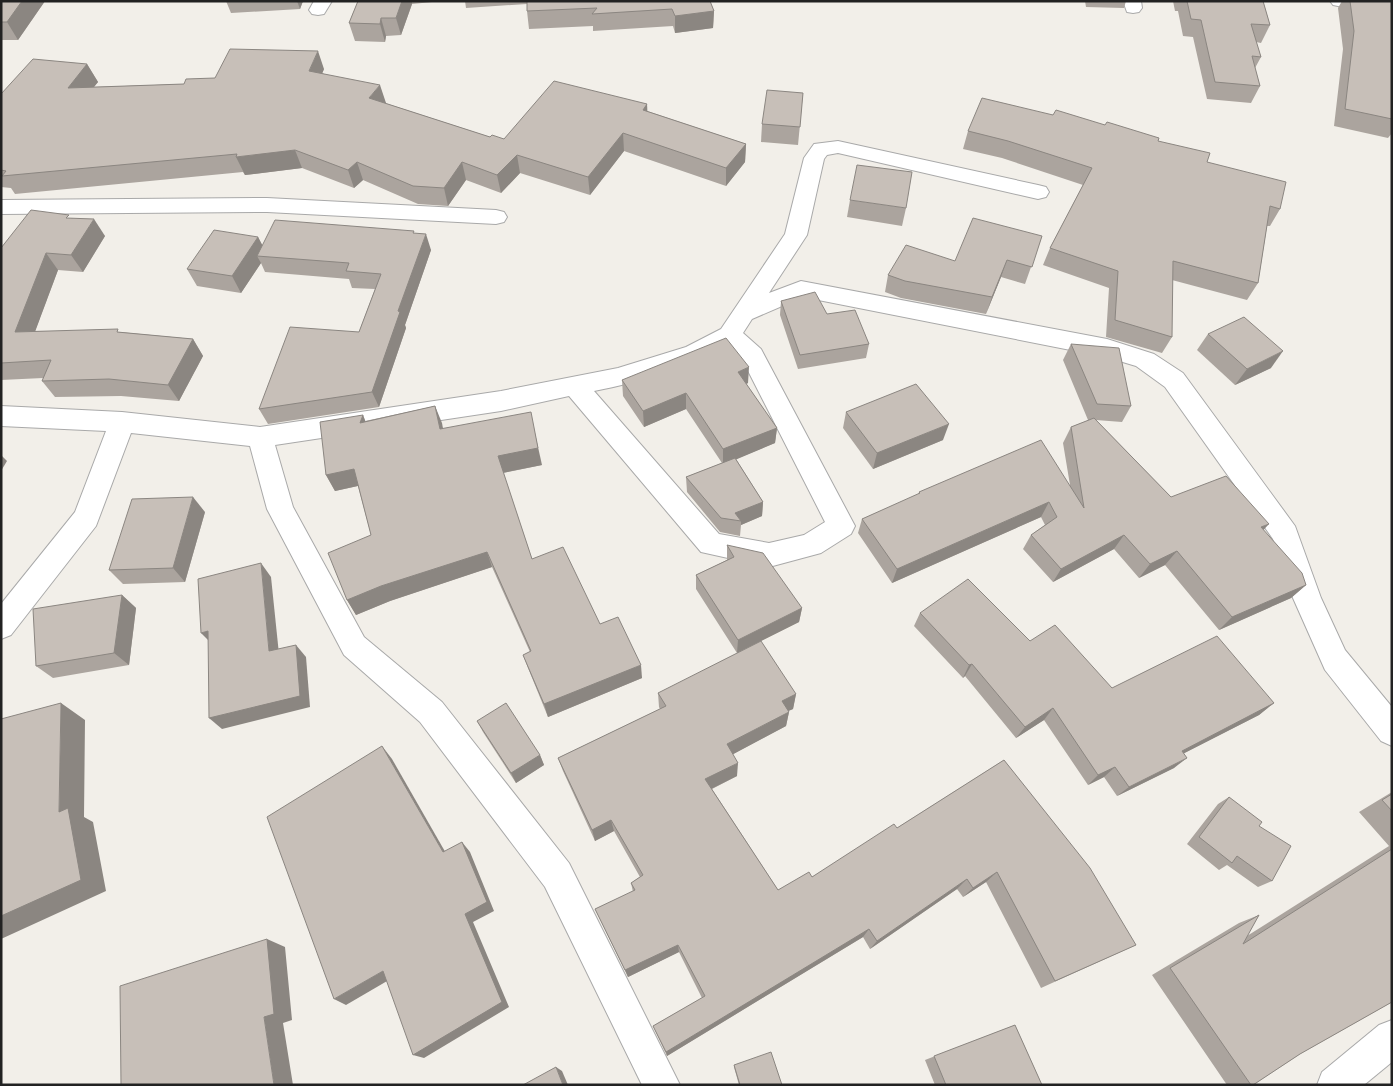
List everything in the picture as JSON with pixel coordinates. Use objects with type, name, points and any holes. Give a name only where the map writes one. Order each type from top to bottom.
[{"type":"street","points":[[1339,1],[1373,8],[1392,15]]},
{"type":"street","points":[[1,416],[122,422],[260,437],[502,401],[618,378],[694,354],[729,335],[796,235],[814,158],[821,149],[838,147],[1038,192]]},
{"type":"street","points":[[1,207],[267,206],[496,217]]},
{"type":"street","points":[[783,255],[801,289]]},
{"type":"street","points":[[744,313],[801,289],[1107,348],[1145,360],[1174,380],[1285,534],[1307,598],[1335,660],[1392,731]]},
{"type":"street","points":[[575,386],[711,544],[769,555],[811,545],[841,526],[752,355],[729,335]]},
{"type":"street","points":[[1,626],[86,518],[122,422]]},
{"type":"street","points":[[260,437],[280,509],[354,646],[431,712],[557,876],[662,1085]]},
{"type":"street","points":[[1335,1085],[1392,1038]]},
{"type":"building","points":[[1,1],[22,1],[7,22],[1,22]]},
{"type":"building","points":[[358,1],[402,1],[396,18],[381,18],[380,24],[349,23]]},
{"type":"building","points":[[527,1],[710,1],[714,11],[675,16],[672,9],[592,14],[597,8],[527,11]]},
{"type":"building","points":[[1187,1],[1263,1],[1270,25],[1251,24],[1261,57],[1252,56],[1260,86],[1215,82],[1201,20],[1191,19]]},
{"type":"building","points":[[1350,1],[1392,1],[1392,119],[1345,109],[1354,31]]},
{"type":"building","points":[[230,49],[318,51],[309,71],[380,85],[369,98],[490,137],[492,135],[504,139],[554,81],[647,104],[643,110],[746,144],[726,168],[623,133],[588,177],[517,155],[497,175],[462,162],[444,188],[413,186],[357,162],[348,170],[295,150],[236,157],[237,154],[2,176],[6,171],[1,170],[1,94],[33,59],[87,64],[68,88],[184,84],[186,79],[215,78]]},
{"type":"building","points":[[767,90],[803,93],[800,127],[762,124]]},
{"type":"building","points":[[982,98],[1053,115],[1056,110],[1105,125],[1107,122],[1159,138],[1158,141],[1210,153],[1207,162],[1286,182],[1280,209],[1270,206],[1258,283],[1173,261],[1172,337],[1115,320],[1118,271],[1050,248],[1092,168],[1008,141],[968,131]]},
{"type":"building","points":[[857,165],[912,172],[906,208],[850,200]]},
{"type":"building","points":[[31,210],[69,215],[66,218],[94,219],[71,255],[46,253],[15,332],[118,329],[117,332],[193,339],[168,385],[109,379],[42,381],[51,360],[1,363],[1,248]]},
{"type":"building","points":[[973,218],[1042,236],[1032,267],[1007,260],[992,297],[905,281],[888,275],[906,245],[955,261]]},
{"type":"building","points":[[275,220],[414,231],[413,233],[426,234],[398,311],[400,312],[372,392],[259,409],[290,327],[359,332],[381,274],[346,271],[349,263],[257,256]]},
{"type":"building","points":[[214,230],[258,237],[232,276],[187,269]]},
{"type":"building","points":[[815,292],[827,314],[855,310],[869,344],[800,355],[781,301]]},
{"type":"building","points":[[1244,317],[1283,351],[1247,369],[1208,334]]},
{"type":"building","points":[[726,338],[749,367],[738,372],[777,428],[723,449],[686,393],[643,411],[622,380]]},
{"type":"building","points":[[1071,344],[1119,348],[1131,406],[1097,404]]},
{"type":"building","points":[[916,384],[949,424],[877,453],[846,412]]},
{"type":"building","points":[[435,406],[440,429],[531,412],[538,448],[498,456],[532,559],[563,547],[600,624],[618,617],[641,665],[544,704],[523,655],[531,651],[487,552],[381,586],[347,600],[328,553],[371,535],[354,469],[326,475],[320,422],[363,415],[360,423]]},
{"type":"building","points":[[1094,418],[1171,497],[1226,476],[1269,524],[1261,527],[1302,573],[1306,585],[1232,617],[1177,551],[1150,564],[1124,535],[1061,569],[1031,535],[1057,517],[1049,502],[897,569],[862,519],[919,492],[1041,440],[1084,508],[1071,427]]},
{"type":"building","points":[[735,458],[763,502],[735,513],[741,521],[721,518],[686,477]]},
{"type":"building","points":[[193,497],[173,568],[109,570],[132,499]]},
{"type":"building","points":[[727,545],[763,553],[802,608],[738,640],[696,575],[734,557]]},
{"type":"building","points":[[261,563],[269,651],[296,645],[300,696],[209,718],[208,631],[201,633],[198,579]]},
{"type":"building","points":[[968,579],[1030,641],[1055,625],[1112,688],[1217,636],[1274,703],[1182,751],[1187,758],[1129,787],[1115,767],[1098,775],[1053,708],[1025,727],[972,664],[969,665],[920,613]]},
{"type":"building","points":[[122,595],[114,653],[36,666],[33,609]]},
{"type":"building","points":[[761,641],[796,694],[782,701],[789,712],[727,744],[738,763],[705,779],[778,890],[809,872],[812,877],[894,824],[897,828],[1004,760],[1090,868],[1136,945],[1055,981],[997,872],[973,888],[967,879],[877,941],[869,929],[666,1052],[653,1026],[705,996],[678,945],[625,970],[595,909],[635,890],[631,883],[643,875],[611,820],[592,830],[558,758],[666,706],[658,693]]},
{"type":"building","points":[[61,703],[59,812],[68,808],[81,880],[1,916],[1,719]]},
{"type":"building","points":[[506,703],[540,755],[511,773],[477,721]]},
{"type":"building","points":[[382,746],[443,852],[462,842],[487,902],[465,914],[502,1002],[413,1055],[383,971],[334,999],[267,817]]},
{"type":"building","points":[[1392,794],[1392,811],[1382,800]]},
{"type":"building","points":[[1229,797],[1262,822],[1259,826],[1291,846],[1272,881],[1237,856],[1232,863],[1199,837]]},
{"type":"building","points":[[1392,849],[1392,1002],[1300,1054],[1251,1085],[1170,968],[1259,915],[1243,944]]},
{"type":"building","points":[[267,939],[274,1014],[264,1017],[274,1085],[121,1085],[120,986]]},
{"type":"building","points":[[1015,1025],[1042,1085],[946,1085],[934,1056]]},
{"type":"building","points":[[771,1052],[782,1085],[740,1085],[734,1065]]},
{"type":"building","points":[[556,1067],[563,1085],[523,1085]]}]
